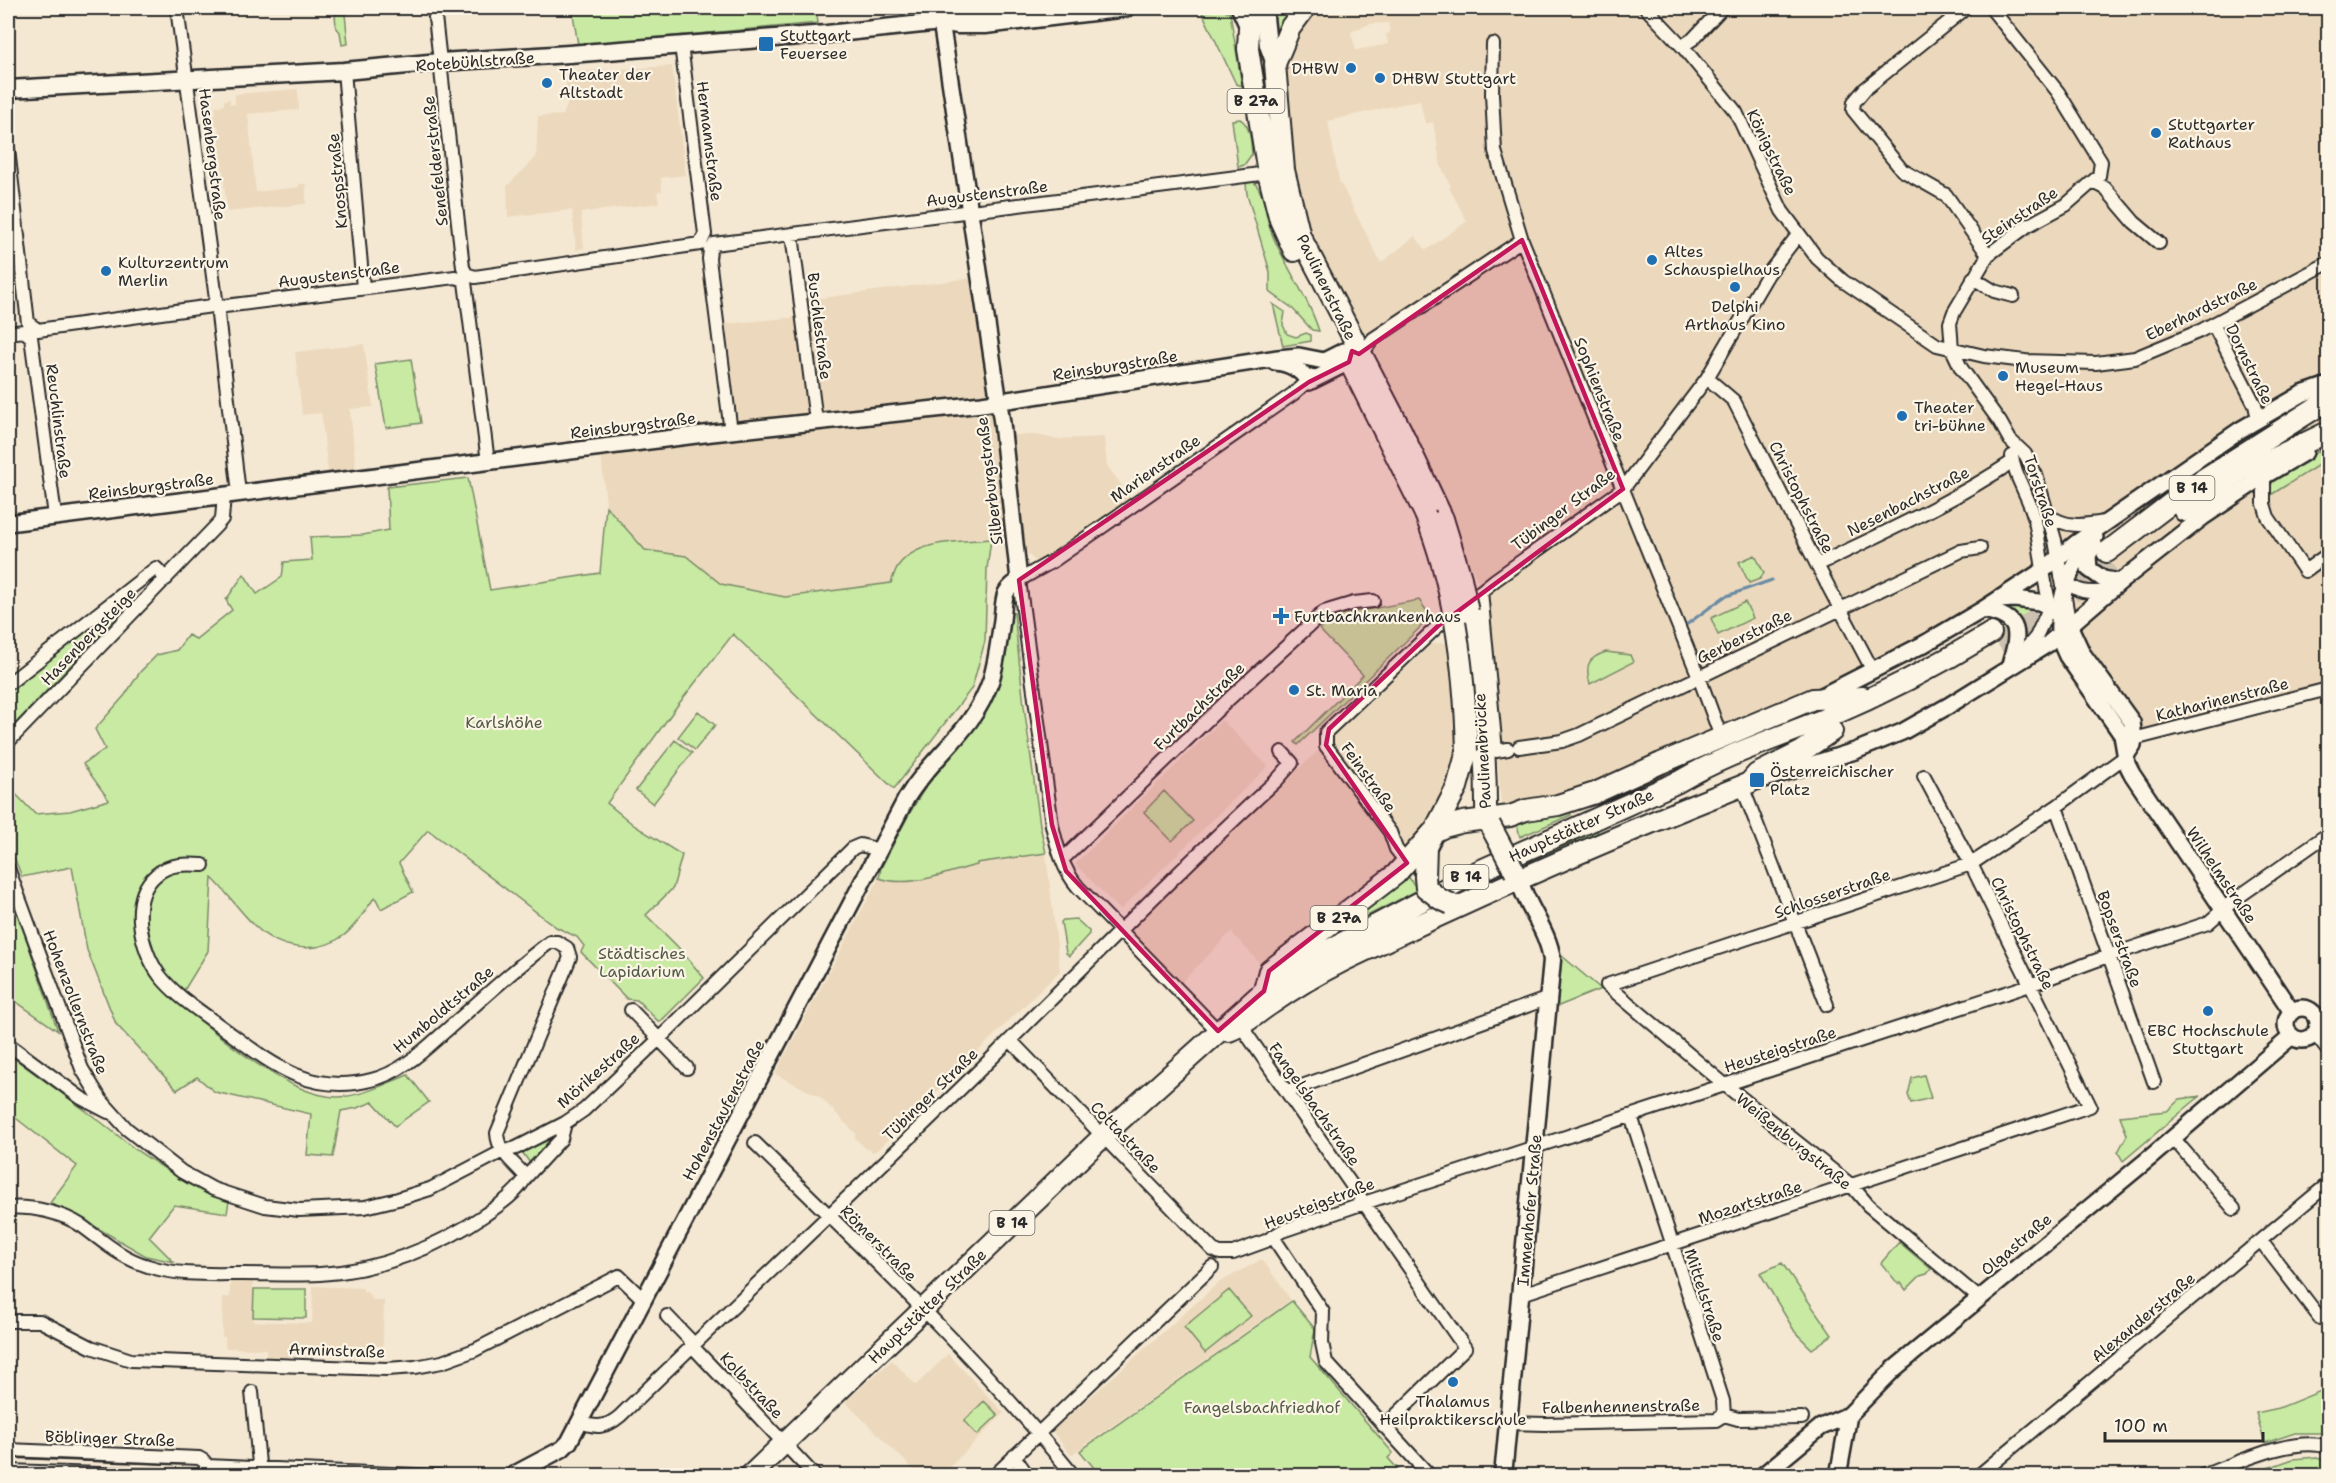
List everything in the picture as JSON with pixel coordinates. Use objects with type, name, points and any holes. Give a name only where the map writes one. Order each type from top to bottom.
[{"type":"main road","name":"Rotebühlstraße","points":[[998,17],[1023,8]]},
{"type":"main road","name":"Rotebühlstraße","points":[[8,89],[344,71],[681,45],[940,15],[958,25],[998,17],[1126,8]]},
{"type":"main road","points":[[1240,8],[1249,28]]},
{"type":"main road","name":"Paulinenstraße","points":[[1258,8],[1249,28],[1248,49],[1268,173],[1280,220],[1292,247],[1430,488],[1434,516]]},
{"type":"main road","points":[[1264,8],[1268,45],[1275,64]]},
{"type":"main road","name":"Paulinenstraße","points":[[1305,8],[1295,18],[1285,36],[1275,64],[1284,171],[1300,237],[1352,352]]},
{"type":"main road","name":"B 14","points":[[2280,430],[2295,409],[2328,386]]},
{"type":"main road","name":"B 14","points":[[2328,400],[2199,482],[2111,557],[2240,471],[2328,416]]},
{"type":"main road","name":"B 14","points":[[2240,471],[2274,458],[2328,432]]},
{"type":"main road","name":"Paulinenbrücke","points":[[1434,516],[1437,542],[1453,610],[1466,714],[1467,751],[1476,775]]},
{"type":"main road","name":"Paulinenbrücke","points":[[1434,516],[1461,578],[1471,633],[1483,726],[1474,802],[1488,822]]},
{"type":"main road","name":"Hauptstätter Straße","points":[[750,1476],[1103,1137],[1218,1030],[1264,991],[1319,955],[1477,872],[1678,782],[1705,766],[1739,751],[1877,696],[1995,639],[1886,707],[1832,731],[1744,764],[1678,782]]},
{"type":"main road","points":[[1423,882],[1425,854],[1432,833],[1456,824],[1488,822],[1526,810],[1558,805],[1595,793],[1813,699],[1877,696]]},
{"type":"main road","name":"B 27a","points":[[1218,1030],[1228,1032],[1241,1026],[1293,989],[1319,974],[1459,903],[1499,888],[1517,875],[1746,785],[1757,774],[1801,752],[1832,731]]},
{"type":"main road","points":[[1476,775],[1500,801],[1508,806],[1526,810]]},
{"type":"main road","name":"B 27a","points":[[1407,863],[1432,833],[1450,802],[1476,775]]},
{"type":"main road","name":"B 27a","points":[[1488,822],[1517,875]]},
{"type":"main road","points":[[1407,863],[1440,899],[1459,903]]},
{"type":"main road","name":"Hauptstätter Straße","points":[[1264,991],[1269,971],[1396,874],[1407,863]]},
{"type":"main road","points":[[1517,875],[1524,898]]},
{"type":"main road","points":[[1499,888],[1514,892],[1524,898]]},
{"type":"main road","name":"Immenhofer Straße","points":[[1503,1476],[1552,960],[1550,945],[1524,898]]},
{"type":"street","name":"Hasenbergstraße","points":[[177,8],[217,306],[232,494]]},
{"type":"street","name":"Senefelderstraße","points":[[434,8],[464,276],[488,462]]},
{"type":"street","name":"Königstraße","points":[[1646,8],[1682,46],[1736,112],[1782,211],[1798,235]]},
{"type":"street","points":[[1682,46],[1693,39],[1722,8]]},
{"type":"street","points":[[1966,8],[1865,89],[1854,102],[1853,110],[1902,170],[1946,195],[1988,255]]},
{"type":"street","points":[[1991,8],[2058,92],[2101,162],[2102,169],[2094,182],[2105,188],[2126,214],[2159,243]]},
{"type":"street","name":"Silberburgstraße","points":[[940,15],[998,402],[1052,825],[1062,860],[1072,881],[1120,929]]},
{"type":"street","name":"Sophienstraße","points":[[1493,44],[1492,94],[1495,151],[1522,240],[1699,677],[1721,737]]},
{"type":"street","name":"Hermannstraße","points":[[681,45],[731,432]]},
{"type":"street","name":"Knospstraße","points":[[344,71],[363,288]]},
{"type":"street","name":"Reuchlinstraße","points":[[8,149],[28,323],[55,516]]},
{"type":"street","name":"Augustenstraße","points":[[8,333],[363,288],[464,276],[475,277],[582,260],[1268,173]]},
{"type":"street","name":"Steinstraße","points":[[1952,349],[1951,318],[1988,255],[2012,236],[2066,205],[2094,182]]},
{"type":"street","name":"Buschlestraße","points":[[792,235],[816,421]]},
{"type":"street","name":"Eberhardstraße","points":[[1798,235],[1817,258],[1843,281],[1937,345],[2001,358],[2096,363],[2135,358],[2213,324],[2328,263]]},
{"type":"street","name":"Tübinger Straße","points":[[1325,740],[1329,729],[1438,626],[1480,591],[1623,489],[1707,378],[1768,274],[1798,235]]},
{"type":"street","name":"Marienstraße","points":[[1019,580],[1053,561],[1352,352],[1522,240]]},
{"type":"street","points":[[1973,278],[1994,291],[2013,296]]},
{"type":"street","name":"Dornstraße","points":[[2213,324],[2254,405],[2258,419]]},
{"type":"street","name":"Torstraße","points":[[1952,349],[2010,440],[2025,454],[2036,476],[2046,513],[2048,561]]},
{"type":"street","points":[[1324,361],[1352,352]]},
{"type":"street","name":"Reinsburgstraße","points":[[8,523],[816,421],[998,402],[1299,356],[1324,361]]},
{"type":"street","name":"Reinsburgstraße","points":[[1263,361],[1282,362],[1303,374],[1309,382]]},
{"type":"street","name":"Marienstraße","points":[[1309,382],[1324,361]]},
{"type":"street","name":"Christophstraße","points":[[1707,378],[1734,401],[1817,565],[1874,671]]},
{"type":"street","points":[[1813,699],[1874,671],[1982,610],[2048,561],[2258,419],[2302,394],[2328,386]]},
{"type":"street","points":[[1827,1005],[1746,785],[1855,751],[1902,732],[2009,668],[2058,626],[2115,587],[2203,517],[2264,476],[2328,438]]},
{"type":"street","name":"Torstraße","points":[[2010,440],[2013,462],[2028,495],[2048,561]]},
{"type":"street","name":"Nesenbachstraße","points":[[1817,565],[1972,489],[2013,462]]},
{"type":"street","points":[[2264,476],[2264,504],[2268,517],[2305,571],[2328,554]]},
{"type":"street","name":"Hasenbergsteige","points":[[8,742],[222,519],[232,494]]},
{"type":"street","name":"Torstraße","points":[[2046,513],[2057,521],[2074,526],[2109,521]]},
{"type":"street","points":[[2058,626],[2064,585],[2080,555],[2109,521]]},
{"type":"street","points":[[2109,521],[2092,548],[2087,564],[2094,574],[2115,587]]},
{"type":"street","name":"Gerberstraße","points":[[1480,591],[1508,749],[1562,741],[1579,735],[1960,551],[1980,548]]},
{"type":"street","points":[[2048,561],[2064,585],[2087,592],[2115,587]]},
{"type":"street","name":"Wilhelmstraße","points":[[2048,561],[2058,626],[2067,656],[2128,745],[2134,777],[2292,1012]]},
{"type":"street","name":"Hasenbergsteige","points":[[8,684],[156,568],[166,579]]},
{"type":"street","name":"Hohenstaufenstraße","points":[[511,1476],[562,1449],[580,1422],[898,816],[922,774],[962,733],[980,705],[997,659],[1005,595],[1019,580]]},
{"type":"street","points":[[1998,600],[2028,600],[2058,626]]},
{"type":"street","name":"Furtbachstraße","points":[[1062,860],[1230,698],[1324,612],[1354,603],[1374,601]]},
{"type":"street","points":[[1982,610],[2004,617],[2015,628],[2018,637],[2009,668]]},
{"type":"street","points":[[2009,668],[2036,637],[2058,626]]},
{"type":"street","name":"Wilhelmstraße","points":[[2058,626],[2082,652],[2132,722],[2128,745]]},
{"type":"street","name":"Katharinenstraße","points":[[2128,745],[2328,689]]},
{"type":"street","name":"Feinstraße","points":[[1325,740],[1326,746],[1390,832],[1396,849],[1407,863]]},
{"type":"street","name":"Schlosserstraße","points":[[1607,985],[1971,864],[2056,807],[2128,745]]},
{"type":"street","name":"Tübinger Straße","points":[[580,1422],[599,1427],[612,1423],[1010,1040],[1120,929],[1292,763],[1282,752]]},
{"type":"street","name":"Christophstraße","points":[[1924,776],[1971,864],[2090,1106]]},
{"type":"street","name":"Bopserstraße","points":[[2056,807],[2154,1082]]},
{"type":"street","name":"Feinstraße","points":[[1390,832],[1409,844],[1432,833]]},
{"type":"street","name":"Heusteigstraße","points":[[1221,1253],[1233,1253],[1282,1231],[1364,1203],[2030,985],[2208,923],[2234,900],[2328,834]]},
{"type":"street","name":"Mörikestraße","points":[[8,1208],[37,1210],[66,1218],[128,1259],[158,1269],[198,1274],[322,1274],[393,1260],[455,1234],[505,1201],[561,1138],[565,1123],[584,1110],[659,1039],[853,848],[860,845],[880,850]]},
{"type":"street","name":"Humboldtstraße","points":[[203,865],[184,863],[171,867],[157,874],[148,884],[142,897],[141,918],[144,944],[151,961],[160,976],[198,1010],[275,1066],[310,1082],[352,1084],[389,1074],[421,1052],[550,942],[557,942],[567,948],[570,957],[567,965],[497,1133],[497,1144],[501,1152]]},
{"type":"street","name":"Hohenzollernstraße","points":[[8,868],[82,1069],[90,1085],[113,1115],[142,1143],[182,1172],[213,1189],[265,1206],[299,1210],[365,1207],[430,1189],[501,1152],[516,1148],[565,1123]]},
{"type":"street","points":[[1120,929],[1218,1030]]},
{"type":"street","name":"Weißenburgstraße","points":[[1607,985],[1724,1084],[1852,1186],[1884,1218],[1969,1287],[1979,1298]]},
{"type":"street","points":[[1288,1091],[1549,998]]},
{"type":"street","points":[[2303,1008],[2322,1012],[2315,1034],[2307,1040],[2301,1041],[2292,1036],[2286,1026],[2292,1012],[2303,1008]]},
{"type":"street","points":[[631,1011],[687,1068]]},
{"type":"street","name":"Fangelsbachstraße","points":[[1241,1026],[1465,1348],[1384,1427]]},
{"type":"street","points":[[2315,1034],[2328,1051]]},
{"type":"street","name":"Olgastraße","points":[[1762,1476],[1821,1427],[1849,1414],[1894,1369],[2292,1036]]},
{"type":"street","name":"Cottastraße","points":[[1010,1040],[1213,1250],[1221,1253]]},
{"type":"street","points":[[8,1044],[81,1098],[113,1115]]},
{"type":"street","name":"Mozartstraße","points":[[1522,1294],[2090,1106]]},
{"type":"street","name":"Mittelstraße","points":[[1631,1116],[1724,1401],[1724,1415]]},
{"type":"street","points":[[2173,1137],[2234,1209]]},
{"type":"street","name":"Römerstraße","points":[[755,1143],[922,1310],[1038,1433],[1074,1476]]},
{"type":"street","points":[[501,1152],[514,1162],[526,1177]]},
{"type":"street","name":"Alexanderstraße","points":[[1978,1476],[2328,1184]]},
{"type":"street","points":[[1273,1237],[1323,1312],[1322,1343],[1326,1362],[1430,1476]]},
{"type":"street","points":[[2261,1241],[2320,1318]]},
{"type":"street","points":[[994,1476],[1212,1268]]},
{"type":"street","name":"Arminstraße","points":[[8,1321],[40,1321],[91,1347],[131,1360],[387,1369],[442,1362],[475,1350],[619,1276],[644,1300]]},
{"type":"street","name":"Kolbstraße","points":[[667,1316],[690,1340],[692,1346],[815,1476]]},
{"type":"street","points":[[252,1392],[260,1472]]},
{"type":"street","points":[[1838,1476],[1849,1414]]},
{"type":"street","name":"Falbenhennenstraße","points":[[1509,1423],[1545,1425],[1716,1420],[1724,1415],[1738,1419],[1802,1419]]},
{"type":"street","points":[[2202,1476],[2292,1447],[2316,1444],[2328,1447]]},
{"type":"street","name":"Böblinger Straße","points":[[8,1450],[199,1458],[204,1461],[203,1472],[439,1476]]},
{"type":"street","points":[[1014,1456],[1028,1476]]},
{"type":"street","points":[[8,1471],[161,1476]]},
{"type":"highlighted area","points":[[1522,240],[1623,489],[1438,626],[1329,729],[1326,745],[1407,863],[1269,971],[1264,991],[1218,1031],[1066,871],[1052,825],[1019,580],[1309,382],[1349,362],[1352,351],[1359,354]]},
{"type":"shaded area","points":[[1324,8],[2328,8],[2328,683],[2130,735],[2065,638],[2034,570],[1977,609],[1833,684],[1593,789],[1502,814],[1483,593],[1444,507],[1368,360],[1305,221],[1298,189],[1286,82],[1287,67],[1297,37],[1313,14]],"holes":[[[1388,23],[1390,33],[1386,34],[1388,44],[1356,50],[1351,32],[1370,24]],[[1420,100],[1425,124],[1433,122],[1441,167],[1451,186],[1449,188],[1467,221],[1426,250],[1415,236],[1381,263],[1339,180],[1328,121]]]},
{"type":"shaded area","points":[[672,66],[686,175],[661,178],[662,191],[657,192],[659,203],[581,213],[584,248],[576,250],[572,210],[508,217],[507,186],[536,157],[538,116],[563,115],[567,105],[565,72]]},
{"type":"shaded area","points":[[298,89],[299,110],[248,114],[256,192],[299,187],[299,184],[306,184],[306,204],[227,212],[218,126],[211,125],[210,119],[216,114],[215,106],[224,105],[224,100],[230,99],[230,104],[235,104],[235,94]]},
{"type":"shaded area","points":[[971,278],[1003,435],[1037,435],[1055,439],[1104,437],[1107,465],[1131,498],[1039,565],[1020,546],[991,539],[929,546],[914,551],[899,565],[891,583],[786,597],[721,584],[686,556],[645,550],[606,506],[600,444],[739,427],[724,324],[807,316],[806,300]]},
{"type":"shaded area","points":[[364,344],[373,407],[350,409],[356,469],[328,473],[321,413],[302,415],[295,352]]},
{"type":"shaded area","points":[[1448,642],[1459,749],[1441,808],[1392,874],[1266,970],[1231,932],[1179,985],[1127,931],[1431,644]]},
{"type":"shaded area","points":[[1222,720],[1268,766],[1120,910],[1075,864]]},
{"type":"shaded area","points":[[1046,853],[1060,971],[876,1151],[872,1152],[869,1148],[867,1150],[854,1137],[856,1134],[820,1097],[775,1074],[879,878],[891,882],[924,879],[977,865],[977,863]]},
{"type":"shaded area","points":[[1262,1259],[1291,1300],[1071,1455],[1052,1431],[1218,1283]]},
{"type":"shaded area","points":[[230,1282],[253,1282],[253,1321],[312,1323],[313,1286],[363,1288],[363,1292],[367,1292],[373,1300],[384,1300],[383,1346],[370,1346],[363,1355],[353,1356],[348,1349],[290,1350],[290,1357],[266,1357],[266,1349],[225,1348],[225,1337],[222,1337],[223,1297],[230,1297]]},
{"type":"shaded area","points":[[948,1354],[1004,1413],[942,1475],[919,1475],[845,1402],[892,1360],[916,1385]]},
{"type":"green space","points":[[572,8],[816,8],[818,23],[578,45]]},
{"type":"green space","points":[[1269,8],[1293,8],[1274,43]]},
{"type":"green space","points":[[1222,9],[1230,13],[1242,86],[1236,84],[1202,12]]},
{"type":"green space","points":[[335,14],[345,14],[348,44],[342,45],[340,32],[336,27]]},
{"type":"green space","points":[[1240,119],[1248,130],[1252,154],[1244,165],[1238,167],[1232,120]]},
{"type":"green space","points":[[1254,182],[1261,193],[1272,234],[1309,306],[1319,331],[1312,330],[1292,308],[1270,292],[1270,272],[1247,194],[1246,183]]},
{"type":"green space","points":[[1273,304],[1285,312],[1283,325],[1287,334],[1296,337],[1306,333],[1311,335],[1311,341],[1283,346]]},
{"type":"green space","points":[[411,359],[421,423],[386,428],[375,364]]},
{"type":"green space","points":[[2328,446],[2328,459],[2266,498],[2275,476]]},
{"type":"green space","name":"Karlshöhe","points":[[468,478],[490,590],[600,573],[606,506],[645,550],[686,556],[721,584],[785,597],[891,583],[898,566],[916,551],[928,546],[991,539],[987,569],[985,641],[972,688],[894,789],[733,634],[677,706],[607,803],[635,826],[682,855],[673,888],[646,915],[678,947],[704,978],[661,1021],[658,1021],[637,1000],[627,999],[581,952],[584,946],[577,937],[556,927],[428,830],[399,863],[413,892],[381,909],[375,897],[348,932],[321,946],[309,948],[286,945],[264,934],[212,878],[208,951],[177,1002],[231,1046],[297,1087],[318,1094],[338,1097],[374,1089],[408,1075],[429,1102],[395,1126],[373,1102],[341,1111],[333,1157],[307,1155],[311,1114],[215,1092],[197,1077],[177,1090],[116,1024],[87,950],[72,867],[22,877],[8,842],[8,786],[35,814],[70,811],[109,800],[83,764],[105,749],[95,729],[125,695],[140,672],[157,655],[177,650],[188,635],[196,639],[232,610],[226,600],[244,574],[257,594],[282,577],[284,562],[312,560],[310,537],[363,535],[389,530],[387,487]]},
{"type":"green space","points":[[1755,555],[1764,573],[1760,579],[1749,583],[1739,562]]},
{"type":"green space","points":[[1419,600],[1431,617],[1298,745],[1295,742],[1363,675],[1319,629],[1330,620],[1328,617]]},
{"type":"green space","points":[[1745,602],[1753,618],[1718,635],[1711,618]]},
{"type":"green space","points":[[2026,602],[2035,620],[2024,637],[2000,608]]},
{"type":"green space","points":[[109,608],[117,617],[8,731],[8,687]]},
{"type":"green space","points":[[1012,611],[1014,612],[1040,825],[1046,853],[977,863],[977,865],[915,881],[891,881],[879,878],[881,868],[921,794],[966,739],[991,702],[1003,669]]},
{"type":"green space","points":[[1606,652],[1630,655],[1633,662],[1590,684],[1588,668],[1591,660]]},
{"type":"green space","points":[[698,711],[715,725],[695,750],[678,737]]},
{"type":"green space","points":[[675,740],[692,753],[653,804],[636,790]]},
{"type":"green space","points":[[1164,791],[1193,821],[1172,841],[1144,812]]},
{"type":"green space","points":[[1569,810],[1571,815],[1520,837],[1516,821]]},
{"type":"green space","points":[[1597,830],[1599,838],[1535,866],[1531,859]]},
{"type":"green space","points":[[1407,875],[1418,890],[1320,940]]},
{"type":"green space","points":[[8,890],[18,915],[58,1031],[8,996]]},
{"type":"green space","points":[[1076,919],[1089,931],[1089,934],[1069,956],[1066,953],[1061,922]]},
{"type":"green space","points":[[1562,956],[1601,989],[1556,1007],[1560,957]]},
{"type":"green space","points":[[8,1054],[136,1150],[188,1184],[229,1201],[227,1213],[174,1205],[149,1237],[174,1262],[146,1256],[50,1203],[77,1166],[8,1112]]},
{"type":"green space","points":[[1924,1075],[1931,1098],[1911,1103],[1908,1095],[1912,1078]]},
{"type":"green space","points":[[2201,1096],[2123,1161],[2118,1152],[2127,1135],[2120,1116],[2167,1111],[2180,1099]]},
{"type":"green space","points":[[552,1140],[530,1163],[522,1152]]},
{"type":"green space","points":[[1899,1242],[1931,1269],[1906,1290],[1881,1263]]},
{"type":"green space","points":[[1782,1263],[1832,1335],[1812,1349],[1795,1332],[1760,1273]]},
{"type":"green space","points":[[254,1289],[306,1289],[306,1318],[253,1317]]},
{"type":"green space","points":[[1229,1290],[1251,1316],[1205,1353],[1184,1327]]},
{"type":"green space","name":"Fangelsbachfriedhof","points":[[1292,1301],[1315,1329],[1310,1357],[1393,1453],[1388,1458],[1403,1475],[1100,1475],[1080,1451]]},
{"type":"green space","points":[[2328,1388],[2328,1433],[2295,1433],[2265,1443],[2256,1413],[2279,1408]]},
{"type":"green space","points":[[984,1401],[998,1415],[977,1435],[964,1421]]},
{"type":"green space","points":[[2317,1457],[2328,1461],[2328,1475],[2253,1475],[2253,1473],[2293,1459]]},
{"type":"waterway","points":[[1686,625],[1724,597],[1772,580]]},
{"type":"tunnel","points":[[1998,645],[2115,563]]},
{"type":"tram line","points":[[8,1458],[183,1465]]},
{"type":"place","name":"Stuttgart Feuersee","points":[[766,44]]},
{"type":"place","name":"DHBW","points":[[1351,68]]},
{"type":"place","name":"DHBW Stuttgart","points":[[1380,78]]},
{"type":"place","name":"Theater der Altstadt","points":[[547,83]]},
{"type":"place","name":"Stuttgarter Rathaus","points":[[2156,133]]},
{"type":"place","name":"Altes Schauspielhaus","points":[[1652,260]]},
{"type":"place","name":"Kulturzentrum Merlin","points":[[106,271]]},
{"type":"place","name":"Delphi Arthaus Kino","points":[[1735,287]]},
{"type":"place","name":"Museum Hegel-Haus","points":[[2003,376]]},
{"type":"place","name":"Theater tri-bühne","points":[[1902,416]]},
{"type":"place","name":"Furtbachkrankenhaus","points":[[1281,616]]},
{"type":"place","name":"St. Maria","points":[[1294,690]]},
{"type":"place","name":"Österreichischer Platz","points":[[1757,780]]},
{"type":"place","name":"EBC Hochschule Stuttgart","points":[[2208,1011]]},
{"type":"place","name":"Thalamus Heilpraktikerschule","points":[[1453,1382]]},
{"type":"park label","name":"Städtisches Lapidarium","points":[[642,962]]}]
